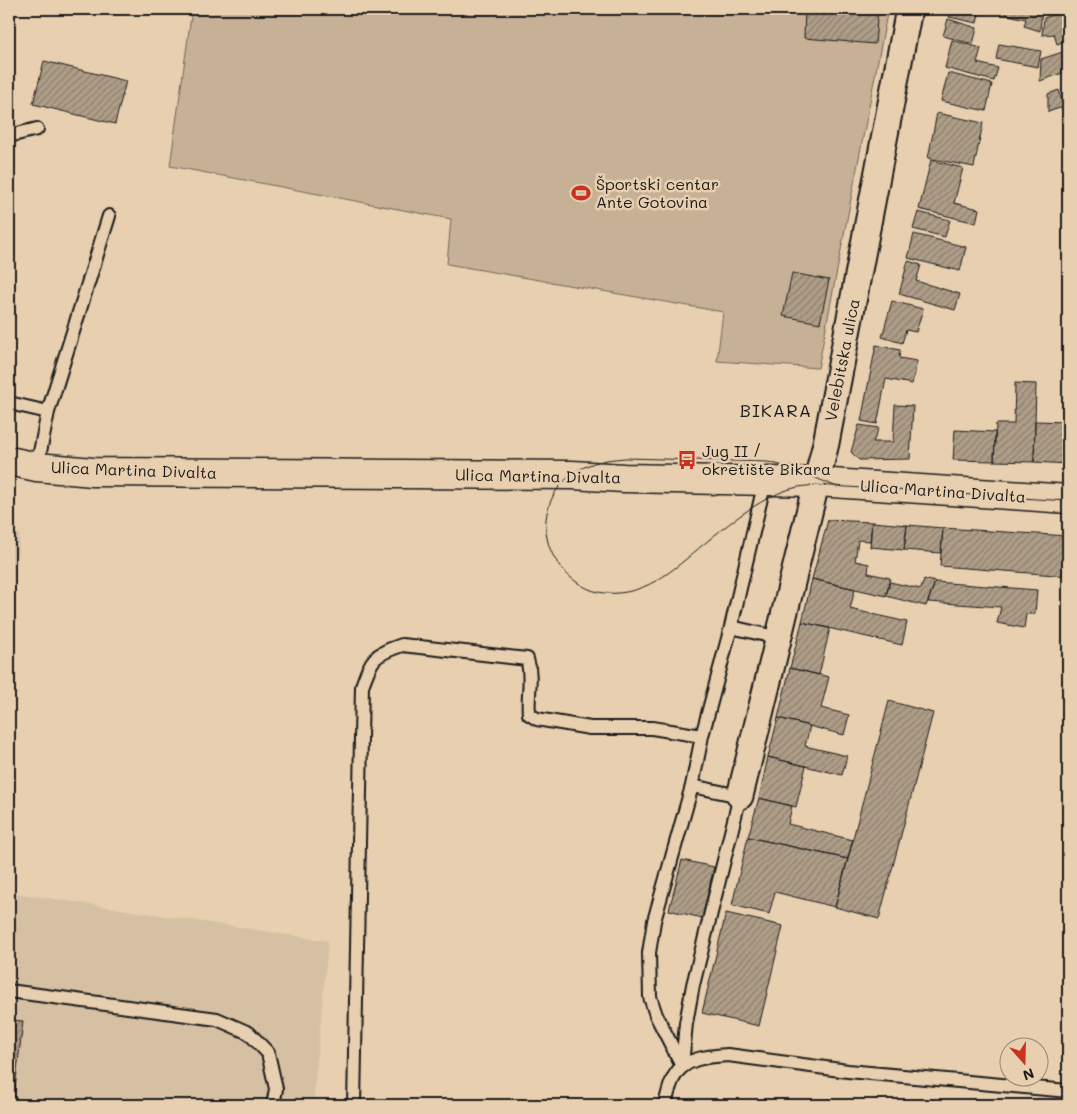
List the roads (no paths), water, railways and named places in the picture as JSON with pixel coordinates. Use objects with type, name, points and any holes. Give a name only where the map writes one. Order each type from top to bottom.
[{"type":"street","name":"Velebitska ulica","points":[[740,796],[828,433],[909,9]]},
{"type":"street","name":"Ulica Martina Divalta","points":[[9,461],[37,467],[93,472],[572,475],[624,478],[817,482],[1068,499]]},
{"type":"lane","points":[[9,136],[36,129]]},
{"type":"lane","points":[[37,467],[48,412],[109,216]]},
{"type":"lane","points":[[9,403],[48,412]]},
{"type":"lane","points":[[682,1066],[656,1014],[650,997],[649,953],[654,921],[692,786],[702,736],[765,481]]},
{"type":"lane","points":[[730,627],[778,638]]},
{"type":"lane","points":[[354,1105],[362,686],[371,661],[383,651],[402,645],[526,659],[530,668],[529,714],[537,719],[590,728],[652,728],[702,736]]},
{"type":"lane","points":[[664,1105],[673,1078],[682,1066],[686,1023],[693,985],[740,796],[692,786]]},
{"type":"lane","points":[[9,991],[217,1019],[249,1033],[268,1053],[276,1089],[273,1105]]},
{"type":"lane","points":[[682,1066],[710,1056],[728,1054],[848,1071],[1068,1091]]},
{"type":"tram line","points":[[837,487],[792,468],[768,462],[612,459],[589,465],[574,473],[562,484],[553,497],[548,511],[546,526],[548,541],[553,556],[572,579],[599,592],[621,593],[636,590],[662,577],[749,509],[772,496],[797,487],[816,485],[1068,501]]},
{"type":"place","name":"Športski centar Ante Gotovina","points":[[581,193]]},
{"type":"place","name":"Jug II / okretište Bikara","points":[[687,460]]},
{"type":"district","name":"BIKARA","points":[[776,411]]}]
